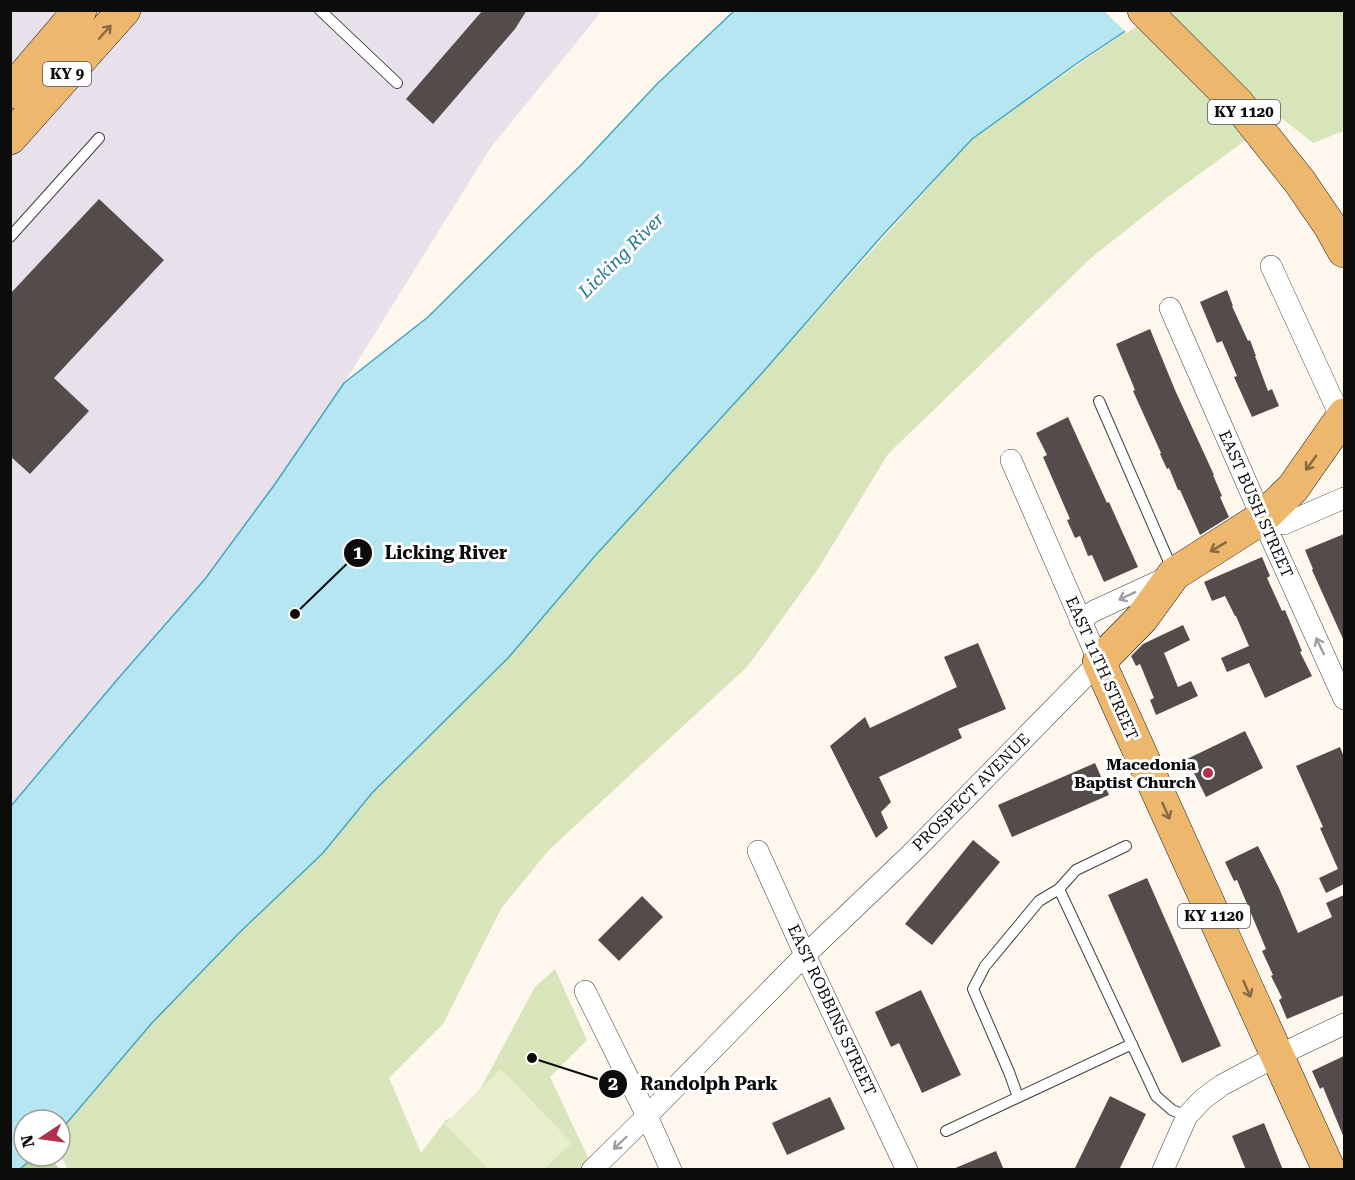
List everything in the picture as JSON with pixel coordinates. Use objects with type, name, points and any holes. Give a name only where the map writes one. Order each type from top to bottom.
[{"type":"main road","name":"KY 9","points":[[10,92],[80,10]]},
{"type":"main road","name":"KY 9","points":[[10,138],[124,10]]},
{"type":"main road","name":"KY 1120","points":[[1144,10],[1238,105],[1300,182],[1344,251]]},
{"type":"main road","name":"PROSPECT AVENUE","points":[[1100,662],[1143,618],[1174,574],[1273,521],[1293,488],[1344,423]]},
{"type":"main road","name":"EAST 11TH STREET","points":[[1100,662],[1329,1170]]},
{"type":"street","points":[[1271,266],[1344,423]]},
{"type":"street","name":"EAST BUSH STREET","points":[[1170,308],[1273,521],[1344,699]]},
{"type":"street","name":"EAST 11TH STREET","points":[[1011,460],[1100,662]]},
{"type":"street","points":[[1273,521],[1344,498]]},
{"type":"street","points":[[1080,620],[1094,611],[1174,574]]},
{"type":"street","name":"PROSPECT AVENUE","points":[[592,1170],[804,955],[912,853],[1100,662]]},
{"type":"street","name":"EAST ROBBINS STREET","points":[[758,851],[804,955],[907,1170]]},
{"type":"street","points":[[585,991],[671,1170]]},
{"type":"street","points":[[1163,1170],[1187,1116],[1203,1099],[1222,1085],[1344,1024]]},
{"type":"lane","points":[[320,10],[397,83]]},
{"type":"lane","points":[[10,237],[99,138]]},
{"type":"lane","points":[[1099,401],[1174,574]]},
{"type":"lane","points":[[1018,1097],[973,989],[985,966],[1039,901],[1059,889],[1076,870],[1126,846]]},
{"type":"lane","points":[[1059,889],[1156,1096],[1172,1110],[1187,1116]]},
{"type":"lane","points":[[946,1131],[1132,1044]]},
{"type":"shaded area","points":[[11,11],[602,11],[491,147],[344,383],[275,484],[205,579],[11,806]]},
{"type":"green space","points":[[1155,11],[1344,11],[1344,131],[1313,143],[1279,116],[1168,197],[1092,257],[888,454],[818,569],[748,666],[549,850],[502,907],[443,1024],[389,1078],[421,1153],[446,1120],[468,1112],[535,987],[555,969],[587,1040],[550,1077],[593,1168],[68,1170],[67,1168],[72,1168],[72,1117],[151,1024],[240,932],[323,853],[372,793],[434,732],[972,139]]},
{"type":"green space","points":[[501,1069],[572,1143],[544,1169],[488,1169],[445,1124]]},
{"type":"green space","points":[[19,1168],[59,1169],[17,1170]]},
{"type":"water","points":[[734,11],[1155,11],[1076,64],[972,139],[880,238],[763,372],[594,557],[509,657],[372,793],[323,853],[240,932],[151,1024],[72,1117],[72,1108],[12,1108],[12,1168],[21,1168],[11,1170],[11,806],[205,579],[275,484],[344,383],[428,317],[582,164],[657,84]]},
{"type":"pier","points":[[1158,10],[1127,33],[1104,11]]},
{"type":"building","points":[[483,10],[527,10],[515,29],[433,124],[406,99]]},
{"type":"building","points":[[99,199],[164,260],[54,378],[89,411],[30,474],[10,456],[10,294]]},
{"type":"building","points":[[1227,290],[1248,341],[1250,340],[1268,391],[1272,389],[1279,406],[1252,417],[1234,377],[1237,376],[1222,341],[1217,343],[1200,302]]},
{"type":"building","points":[[1150,329],[1214,475],[1229,517],[1200,535],[1180,490],[1160,454],[1116,344]]},
{"type":"building","points":[[1068,417],[1138,567],[1104,582],[1092,555],[1088,556],[1080,536],[1075,538],[1067,520],[1070,519],[1043,457],[1047,455],[1036,433]]},
{"type":"building","points":[[1344,534],[1344,641],[1305,550]]},
{"type":"building","points":[[1262,557],[1270,576],[1267,578],[1282,611],[1285,610],[1302,651],[1300,652],[1312,676],[1265,698],[1249,663],[1227,672],[1221,658],[1249,646],[1225,596],[1212,601],[1204,582]]},
{"type":"building","points":[[1183,625],[1190,640],[1164,653],[1178,687],[1191,681],[1198,696],[1156,715],[1150,700],[1154,698],[1140,664],[1136,666],[1131,656],[1143,644]]},
{"type":"building","points":[[978,643],[1006,709],[958,729],[962,738],[879,777],[891,802],[881,812],[888,828],[876,838],[830,746],[865,717],[870,728],[957,687],[944,657]]},
{"type":"building","name":"Macedonia Baptist Church","points":[[1245,731],[1263,768],[1206,797],[1187,759]]},
{"type":"building","points":[[1340,747],[1344,757],[1344,884],[1326,893],[1319,878],[1338,869],[1320,828],[1323,827],[1296,766]]},
{"type":"building","points":[[1095,763],[1109,795],[1012,837],[998,805]]},
{"type":"building","points":[[973,840],[1000,862],[932,945],[905,924]]},
{"type":"building","points":[[1258,846],[1298,933],[1332,917],[1326,903],[1344,895],[1344,995],[1287,1019],[1279,1000],[1282,998],[1262,951],[1266,949],[1237,880],[1234,881],[1225,862]]},
{"type":"building","points":[[1147,878],[1221,1046],[1182,1063],[1108,895]]},
{"type":"building","points":[[642,896],[663,917],[619,961],[598,940]]},
{"type":"building","points":[[921,990],[961,1075],[922,1093],[899,1043],[891,1047],[875,1012]]},
{"type":"building","points":[[1344,1056],[1344,1138],[1323,1087],[1320,1089],[1312,1071]]},
{"type":"building","points":[[1110,1096],[1146,1114],[1119,1170],[1074,1170]]},
{"type":"building","points":[[830,1097],[845,1129],[787,1155],[772,1123]]},
{"type":"building","points":[[1264,1123],[1283,1170],[1246,1170],[1232,1136]]},
{"type":"building","points":[[996,1151],[1004,1170],[953,1170],[953,1169]]},
{"type":"place","name":"Licking River","points":[[295,614]]},
{"type":"place","name":"Macedonia Baptist Church","points":[[1208,773]]},
{"type":"place","name":"Randolph Park","points":[[532,1058]]}]
